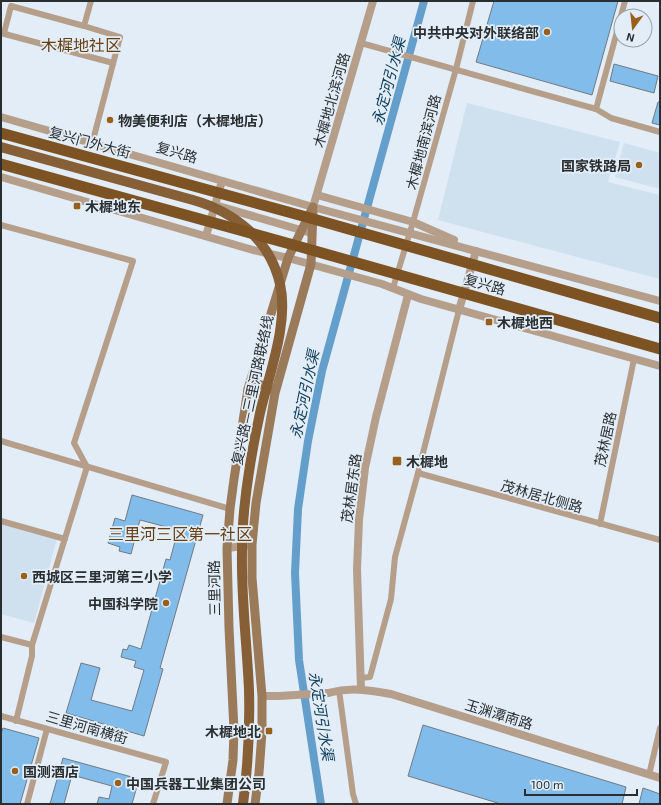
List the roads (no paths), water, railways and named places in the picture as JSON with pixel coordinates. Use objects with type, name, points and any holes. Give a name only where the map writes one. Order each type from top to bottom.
[{"type":"highway","name":"复兴门外大街","points":[[1,133],[310,218]]},
{"type":"highway","name":"复兴路","points":[[1,164],[660,349]]},
{"type":"highway","name":"复兴路","points":[[310,218],[660,318]]},
{"type":"main road","name":"复兴路—三里河路联络线","points":[[1,147],[193,200],[220,210],[251,231],[266,250],[275,268],[283,303],[281,324],[261,409],[250,465],[242,532],[242,587],[249,690],[248,756],[243,804]]},
{"type":"main road","name":"三里河路","points":[[227,804],[233,760],[234,730],[227,548],[230,509],[248,389],[288,258],[313,207]]},
{"type":"main road","points":[[255,804],[261,739],[262,696],[252,578],[252,545],[256,503],[275,393],[311,264],[313,207]]},
{"type":"main road","points":[[248,389],[258,384],[268,387],[275,393]]},
{"type":"street","points":[[84,26],[91,1]]},
{"type":"street","name":"木樨地北滨河路","points":[[313,207],[373,1]]},
{"type":"street","name":"木樨地南滨河路","points":[[393,288],[414,222],[473,1]]},
{"type":"street","points":[[92,144],[113,64],[120,37],[11,6],[2,33],[113,64]]},
{"type":"street","points":[[361,43],[596,109],[611,118],[660,132]]},
{"type":"street","points":[[596,109],[613,46]]},
{"type":"street","name":"复兴路","points":[[1,118],[313,207],[410,233]]},
{"type":"street","points":[[1,177],[253,250],[311,264],[382,284],[408,295],[660,366]]},
{"type":"street","points":[[206,236],[222,181]]},
{"type":"street","points":[[317,195],[414,222],[476,251]]},
{"type":"street","points":[[313,207],[333,200]]},
{"type":"street","points":[[215,204],[311,233]]},
{"type":"street","points":[[1,225],[133,261],[74,443],[87,467],[32,645],[32,656],[16,720]]},
{"type":"street","points":[[410,233],[660,301]]},
{"type":"street","points":[[360,678],[370,678],[391,599],[395,557],[459,310],[476,251]]},
{"type":"street","name":"茂林居东路","points":[[361,689],[357,569],[359,520],[365,468],[376,418],[408,295]]},
{"type":"street","name":"茂林居路","points":[[600,524],[634,359]]},
{"type":"street","points":[[1,441],[230,509]]},
{"type":"street","name":"茂林居北侧路","points":[[418,473],[660,540]]},
{"type":"street","points":[[1,521],[65,538]]},
{"type":"street","points":[[227,548],[252,545]]},
{"type":"street","points":[[1,637],[32,645]]},
{"type":"street","name":"玉渊潭南路","points":[[262,696],[328,693],[338,690],[361,689],[391,694],[660,778]]},
{"type":"street","points":[[338,690],[353,794],[356,804]]},
{"type":"street","name":"三里河南横街","points":[[1,716],[166,762],[153,804]]},
{"type":"street","points":[[649,775],[660,728]]},
{"type":"street","points":[[27,804],[47,729]]},
{"type":"waterway","name":"永定河引水渠","points":[[321,804],[299,660],[295,573],[298,509],[308,441],[322,371],[424,1]]},
{"type":"place","name":"中共中央对外联络部","points":[[547,32]]},
{"type":"place","name":"物美便利店（木樨地店）","points":[[110,120]]},
{"type":"place","name":"国家铁路局","points":[[639,165]]},
{"type":"place","name":"木樨地东","points":[[77,206]]},
{"type":"place","name":"木樨地西","points":[[489,322]]},
{"type":"place","name":"木樨地","points":[[397,461]]},
{"type":"place","name":"西城区三里河第三小学","points":[[24,576]]},
{"type":"place","name":"中国科学院","points":[[166,603]]},
{"type":"place","name":"木樨地北","points":[[269,731]]},
{"type":"place","name":"国测酒店","points":[[15,771]]},
{"type":"place","name":"中国兵器工业集团公司","points":[[118,783]]},
{"type":"district","name":"木樨地社区","points":[[81,44]]},
{"type":"district","name":"三里河三区第一社区","points":[[180,533]]}]
